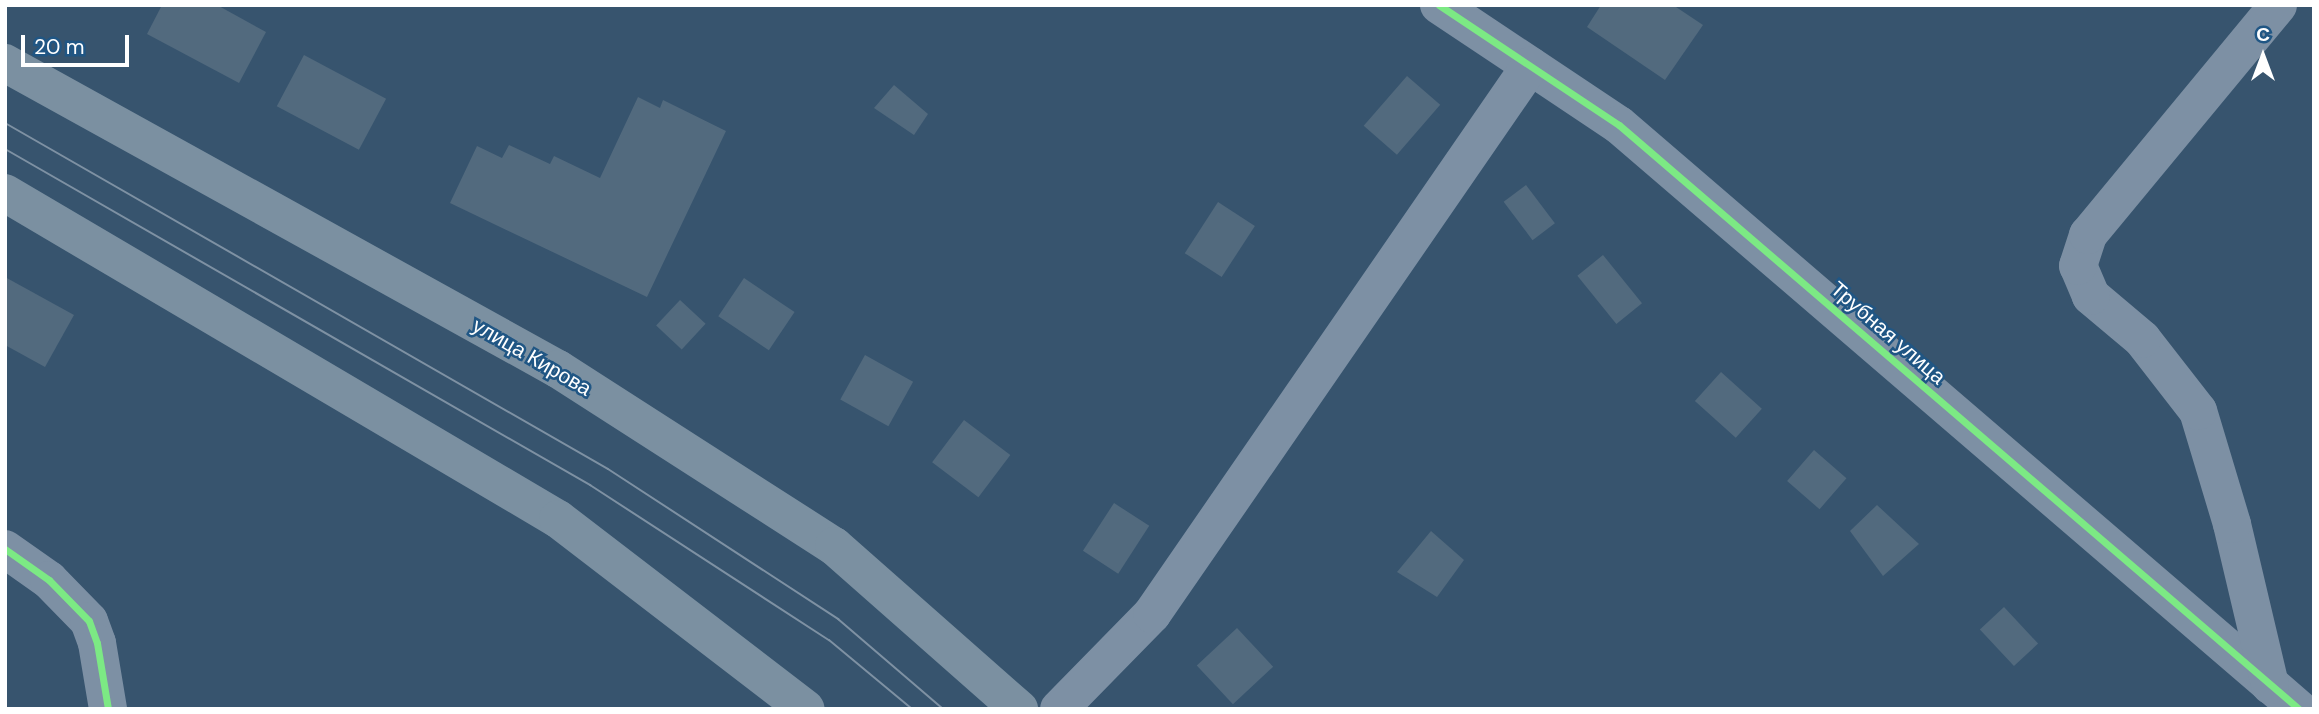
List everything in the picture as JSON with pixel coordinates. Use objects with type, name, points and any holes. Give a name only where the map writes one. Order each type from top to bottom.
[{"type":"main road","name":"улица Кирова","points":[[5,63],[558,369],[834,546],[1019,709]]},
{"type":"main road","points":[[5,193],[558,519],[806,709]]},
{"type":"street","name":"Трубная улица","points":[[1439,5],[1619,125],[2285,697]]},
{"type":"street","points":[[2278,5],[2088,235],[2078,266],[2091,296],[2142,339],[2198,411],[2285,697]]},
{"type":"street","points":[[1059,709],[1152,614],[1531,66]]},
{"type":"street","points":[[5,549],[49,580],[89,621],[97,643],[108,709]]},
{"type":"building","points":[[162,5],[217,5],[266,32],[239,83],[147,34]]},
{"type":"building","points":[[1601,5],[1673,5],[1703,25],[1665,80],[1587,27]]},
{"type":"building","points":[[304,55],[386,99],[359,150],[277,106]]},
{"type":"building","points":[[1407,76],[1440,105],[1397,155],[1364,126]]},
{"type":"building","points":[[894,85],[928,114],[914,135],[874,108]]},
{"type":"building","points":[[638,97],[660,108],[663,100],[726,131],[647,297],[450,203],[477,146],[502,158],[509,145],[550,164],[554,156],[600,178]]},
{"type":"building","points":[[1526,185],[1555,223],[1533,240],[1504,202]]},
{"type":"building","points":[[1218,202],[1255,226],[1222,277],[1185,253]]},
{"type":"building","points":[[1603,255],[1642,303],[1616,324],[1577,276]]},
{"type":"building","points":[[5,277],[74,315],[45,367],[5,345]]},
{"type":"building","points":[[744,278],[795,312],[769,350],[718,316]]},
{"type":"building","points":[[680,300],[706,324],[682,349],[656,326]]},
{"type":"building","points":[[865,355],[913,382],[888,426],[840,400]]},
{"type":"building","points":[[1721,372],[1762,409],[1736,438],[1695,401]]},
{"type":"building","points":[[964,420],[1010,455],[978,497],[932,462]]},
{"type":"building","points":[[1814,450],[1846,478],[1820,509],[1787,481]]},
{"type":"building","points":[[1114,503],[1149,526],[1118,574],[1083,551]]},
{"type":"building","points":[[1877,505],[1919,544],[1883,576],[1850,531]]},
{"type":"building","points":[[1431,531],[1464,560],[1437,597],[1397,572]]},
{"type":"building","points":[[2004,607],[2038,644],[2014,666],[1980,630]]},
{"type":"building","points":[[1237,628],[1273,667],[1233,704],[1197,666]]},
{"type":"tram line","points":[[5,123],[608,469],[838,619],[943,709]]},
{"type":"tram line","points":[[5,149],[590,485],[829,640],[912,709]]},
{"type":"cycle path","points":[[1439,5],[1619,125],[2299,709]]},
{"type":"cycle path","points":[[5,549],[49,580],[89,621],[97,643],[108,709]]}]
